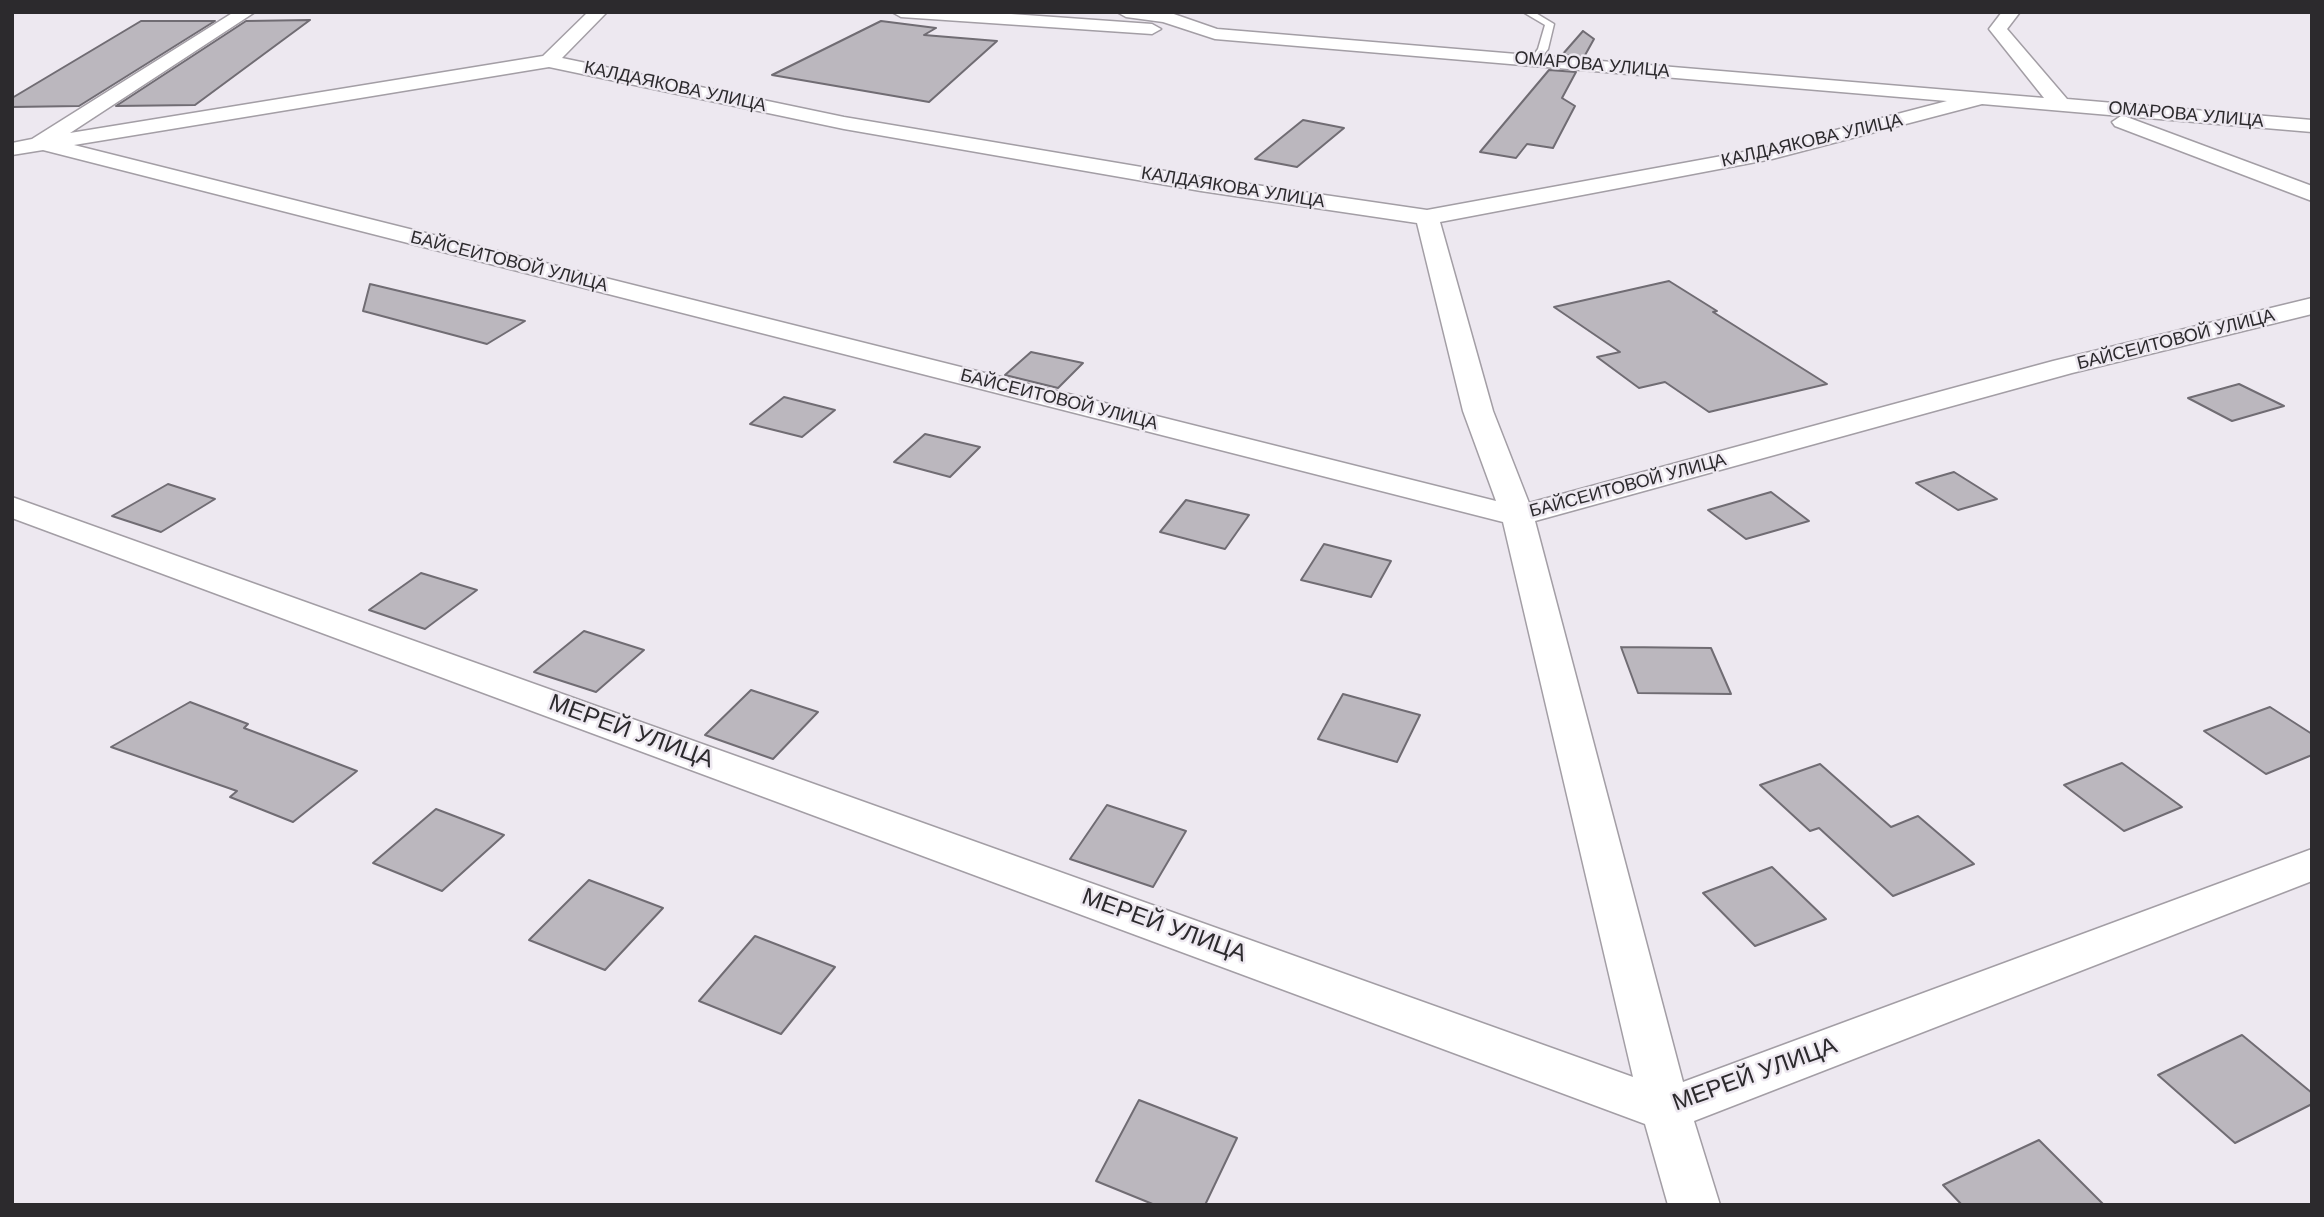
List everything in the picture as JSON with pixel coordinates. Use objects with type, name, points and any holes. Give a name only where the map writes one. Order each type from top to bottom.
[{"type":"street","points":[[40,144],[246,12]]},
{"type":"street","name":"КАЛДАЯКОВА УЛИЦА","points":[[549,61],[598,12]]},
{"type":"street","points":[[901,12],[1215,34]]},
{"type":"street","name":"ОМАРОВА УЛИЦА","points":[[1126,12],[1188,18],[1215,34],[2312,126]]},
{"type":"street","points":[[2011,12],[1992,24],[2061,105]]},
{"type":"street","points":[[12,149],[549,61]]},
{"type":"street","name":"КАЛДАЯКОВА УЛИЦА","points":[[549,61],[844,123],[1201,184],[1427,217],[1772,153],[1983,98]]},
{"type":"street","points":[[2083,107],[2312,194]]},
{"type":"street","name":"БАЙСЕИТОВОЙ УЛИЦА","points":[[40,144],[1518,516],[2049,371],[2312,306]]},
{"type":"street","points":[[1427,217],[1478,411],[1518,516],[1666,1110],[1694,1205]]},
{"type":"street","name":"МЕРЕЙ УЛИЦА","points":[[12,507],[1666,1110],[2312,864]]},
{"type":"lane","points":[[1527,12],[1550,24],[1543,49],[1535,60]]},
{"type":"building","points":[[310,20],[195,105],[116,106],[246,21]]},
{"type":"building","points":[[141,21],[215,21],[79,106],[12,107],[12,98]]},
{"type":"building","points":[[881,21],[936,28],[924,35],[997,41],[929,102],[772,75]]},
{"type":"building","points":[[1583,31],[1594,39],[1584,57],[1562,55]]},
{"type":"building","points":[[1549,70],[1576,72],[1562,98],[1575,106],[1553,148],[1527,144],[1516,158],[1480,152]]},
{"type":"building","points":[[1303,120],[1344,128],[1297,167],[1255,159]]},
{"type":"building","points":[[1669,281],[1827,384],[1709,412],[1665,382],[1639,388],[1597,357],[1620,352],[1554,307]]},
{"type":"building","points":[[370,284],[525,321],[487,344],[363,311]]},
{"type":"building","points":[[1031,352],[1083,363],[1058,388],[1005,375]]},
{"type":"building","points":[[2239,384],[2284,406],[2232,421],[2188,398]]},
{"type":"building","points":[[784,397],[835,410],[802,437],[750,424]]},
{"type":"building","points":[[925,434],[980,447],[950,477],[894,462]]},
{"type":"building","points":[[1954,472],[1997,499],[1958,510],[1916,483]]},
{"type":"building","points":[[168,484],[215,499],[161,532],[112,516]]},
{"type":"building","points":[[1771,492],[1809,521],[1746,539],[1708,510]]},
{"type":"building","points":[[1186,500],[1249,515],[1225,549],[1160,532]]},
{"type":"building","points":[[1324,544],[1391,561],[1371,597],[1301,580]]},
{"type":"building","points":[[421,573],[477,590],[425,629],[369,610]]},
{"type":"building","points":[[584,631],[644,650],[596,692],[534,672]]},
{"type":"building","points":[[1621,647],[1711,648],[1731,694],[1638,693]]},
{"type":"building","points":[[751,690],[818,712],[773,759],[705,735]]},
{"type":"building","points":[[1343,694],[1420,715],[1397,762],[1318,739]]},
{"type":"building","points":[[190,702],[248,724],[244,728],[357,771],[293,822],[230,797],[237,791],[111,747]]},
{"type":"building","points":[[2270,707],[2312,734],[2312,755],[2266,774],[2204,731]]},
{"type":"building","points":[[2122,763],[2182,807],[2124,831],[2064,785]]},
{"type":"building","points":[[1820,764],[1891,827],[1918,816],[1974,864],[1893,896],[1819,828],[1810,831],[1760,785]]},
{"type":"building","points":[[1107,805],[1186,831],[1153,887],[1070,859]]},
{"type":"building","points":[[436,809],[504,835],[442,891],[373,863]]},
{"type":"building","points":[[1772,867],[1826,919],[1755,946],[1703,893]]},
{"type":"building","points":[[589,880],[663,908],[605,970],[529,940]]},
{"type":"building","points":[[755,936],[835,967],[781,1034],[699,1001]]},
{"type":"building","points":[[2242,1035],[2312,1093],[2312,1104],[2235,1143],[2158,1075]]},
{"type":"building","points":[[1139,1100],[1237,1138],[1205,1205],[1155,1205],[1096,1181]]},
{"type":"building","points":[[2039,1140],[2104,1205],[1962,1205],[1943,1185]]}]
